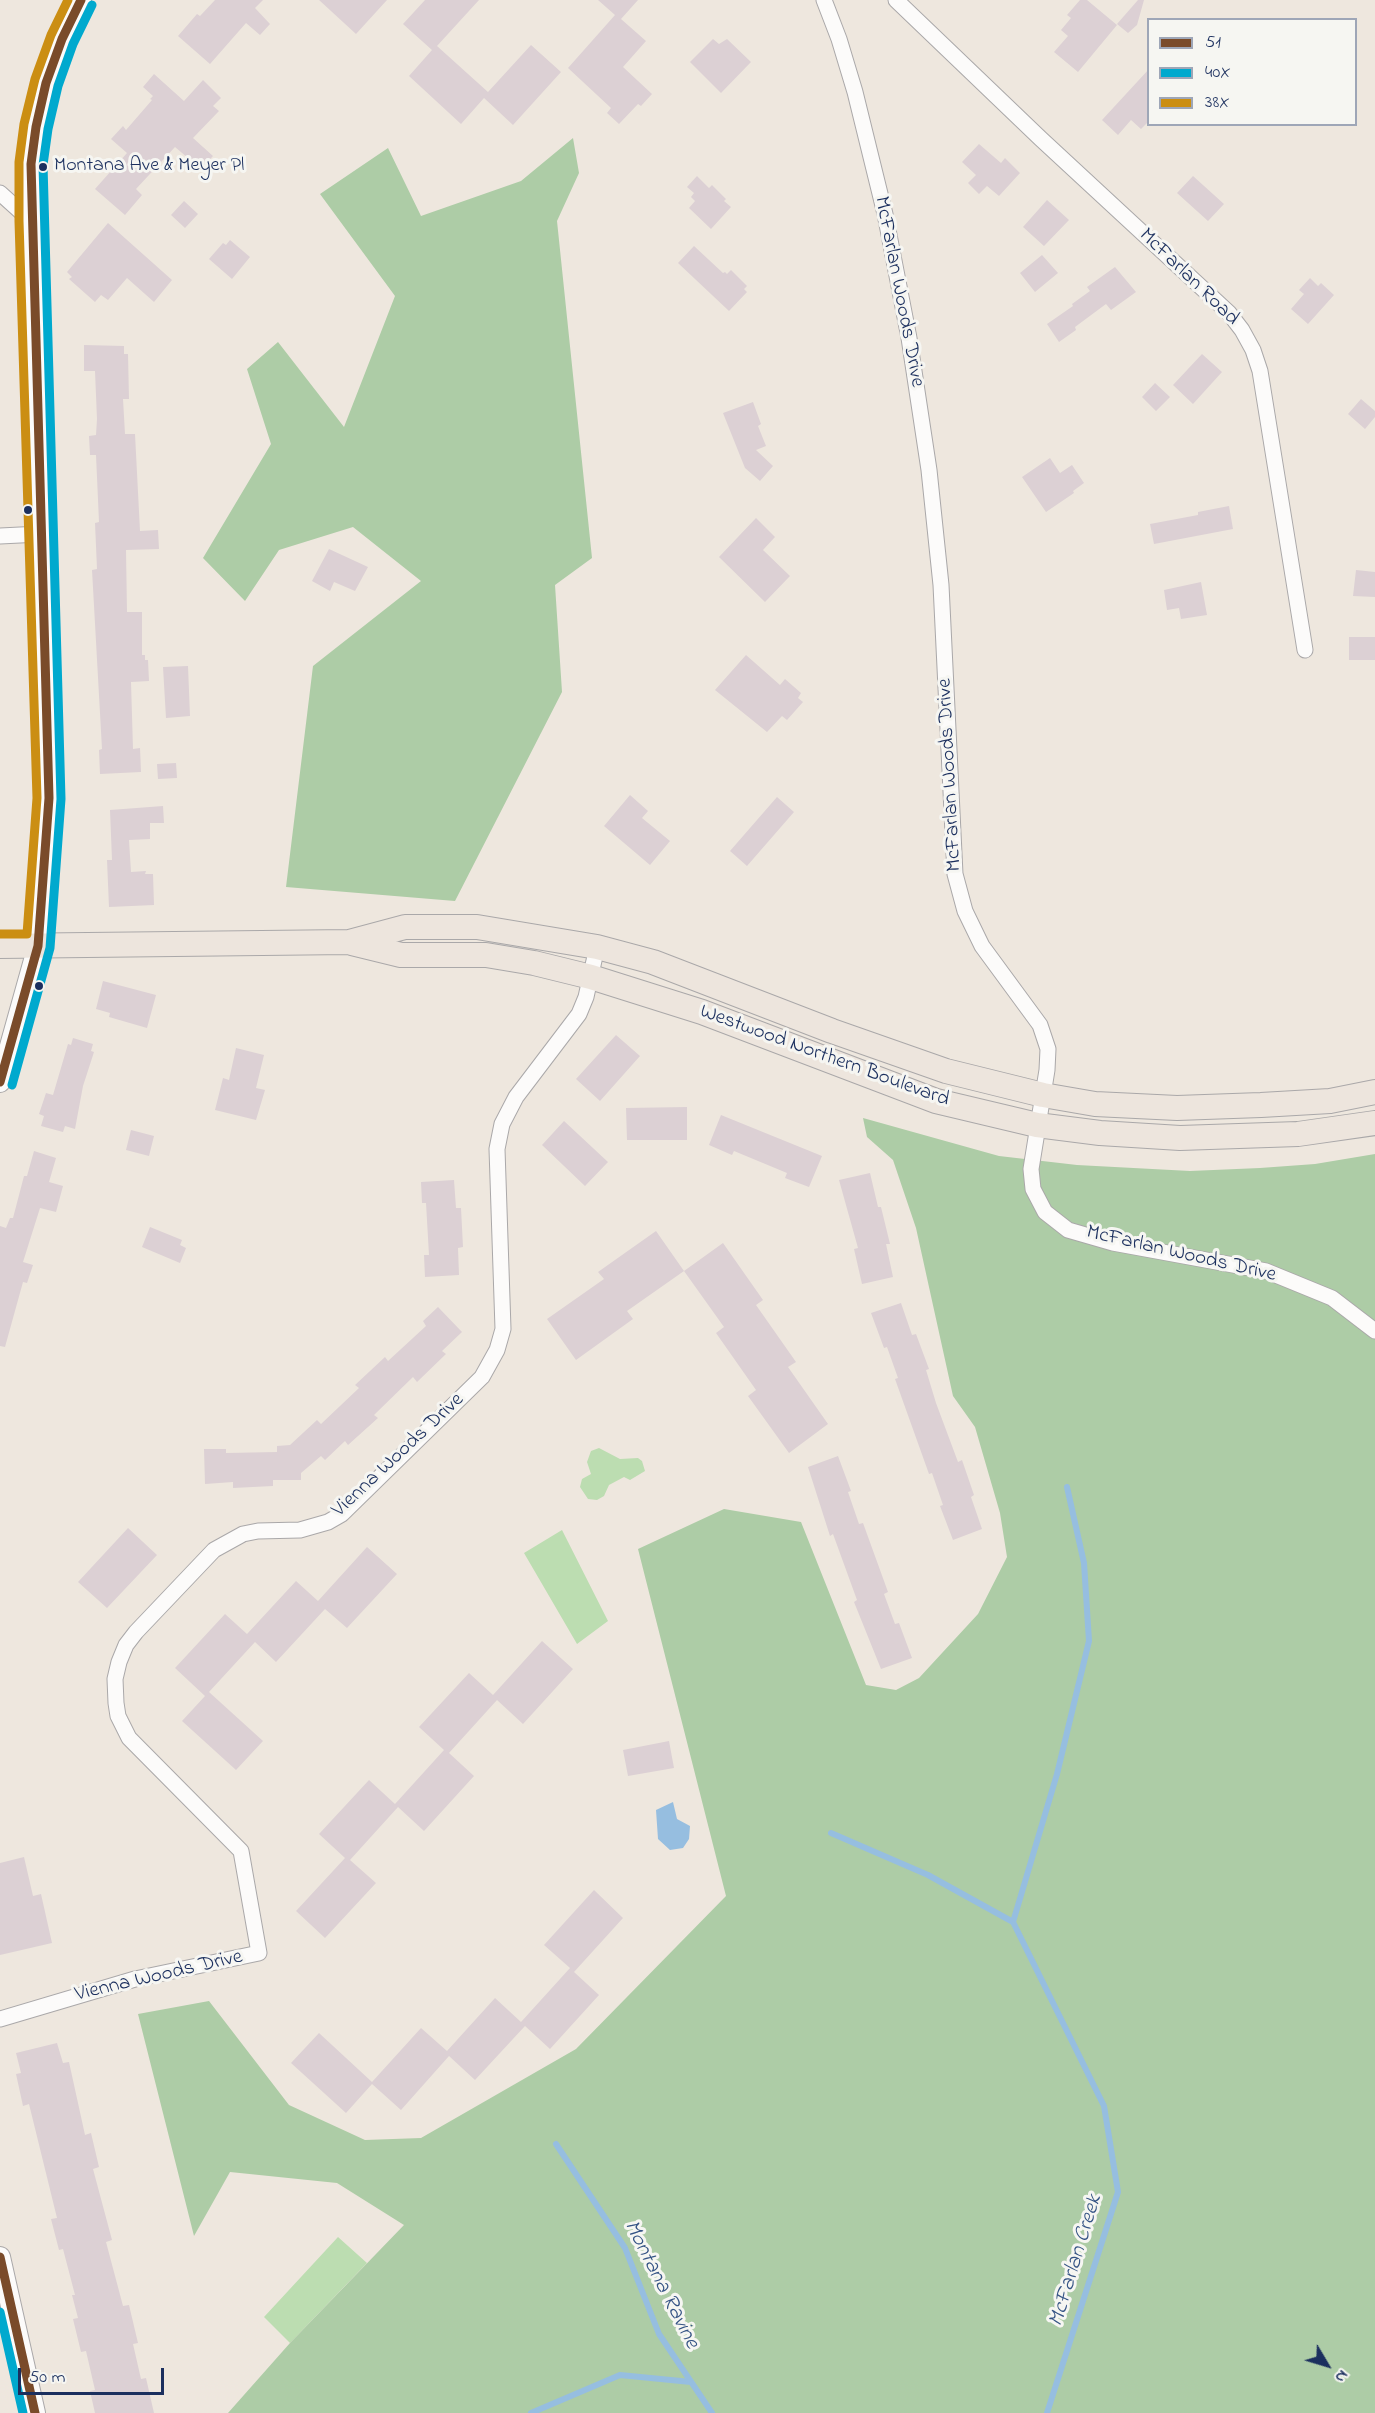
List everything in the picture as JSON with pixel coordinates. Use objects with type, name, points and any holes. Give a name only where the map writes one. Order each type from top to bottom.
[{"type":"main road","name":"Westwood Northern Boulevard","points":[[0,946],[349,942],[405,927],[477,927],[597,947],[652,962],[832,1031],[946,1071],[1043,1095],[1095,1104],[1177,1108],[1330,1101],[1375,1092]]},
{"type":"main road","name":"Westwood Northern Boulevard","points":[[349,942],[401,955],[486,956],[534,963],[591,977],[702,1012],[936,1101],[1037,1125],[1100,1133],[1191,1138],[1298,1134],[1375,1123]]},
{"type":"street","points":[[0,1082],[38,946],[49,798],[31,220],[32,164],[36,127],[50,72],[62,39],[81,0]]},
{"type":"street","name":"McFarlan Woods Drive","points":[[825,0],[855,92],[885,214],[909,338],[926,448],[940,585],[955,874],[965,911],[982,946],[1040,1025],[1048,1049],[1031,1169],[1033,1189],[1045,1212],[1068,1230],[1113,1244],[1266,1271],[1332,1298],[1375,1331]]},
{"type":"street","name":"McFarlan Road","points":[[896,0],[1041,139],[1229,313],[1242,330],[1253,350],[1260,371],[1305,650]]},
{"type":"street","points":[[0,192],[31,220]]},
{"type":"street","points":[[0,536],[40,534]]},
{"type":"street","name":"Vienna Woods Drive","points":[[0,2019],[135,1978],[259,1953],[241,1851],[129,1738],[118,1716],[116,1703],[115,1679],[119,1662],[126,1645],[136,1632],[214,1550],[243,1534],[258,1531],[300,1530],[328,1522],[342,1514],[482,1377],[497,1350],[503,1329],[497,1149],[502,1124],[516,1097],[579,1014],[586,997],[597,947]]},
{"type":"street","points":[[0,2257],[35,2413]]},
{"type":"green space","points":[[573,138],[579,173],[557,221],[592,558],[555,585],[562,692],[455,901],[286,887],[313,666],[421,581],[353,527],[279,550],[245,601],[203,558],[271,444],[247,369],[278,342],[344,427],[395,296],[320,194],[388,148],[421,216],[521,181]]},
{"type":"green space","points":[[863,1118],[999,1156],[1077,1165],[1190,1171],[1315,1164],[1375,1154],[1375,2413],[228,2413],[290,2343],[404,2225],[337,2183],[230,2172],[194,2236],[138,2014],[209,2001],[289,2105],[365,2140],[421,2138],[576,2049],[726,1896],[638,1549],[724,1509],[801,1522],[866,1685],[896,1690],[919,1678],[978,1614],[1007,1557],[1000,1513],[975,1427],[953,1396],[916,1228],[893,1160],[867,1137]]},
{"type":"green space","points":[[599,1448],[620,1459],[638,1458],[642,1461],[645,1471],[630,1480],[624,1477],[609,1485],[604,1496],[597,1500],[588,1499],[580,1487],[582,1479],[591,1474],[587,1462],[591,1451]]},
{"type":"green space","points":[[562,1530],[608,1621],[577,1644],[524,1553]]},
{"type":"green space","points":[[338,2237],[367,2263],[290,2343],[264,2317]]},
{"type":"water","points":[[673,1802],[677,1819],[690,1826],[689,1839],[683,1848],[670,1850],[658,1839],[656,1810]]},
{"type":"building","points":[[215,0],[263,0],[255,8],[270,24],[260,35],[246,23],[210,64],[178,36],[197,14],[200,16]]},
{"type":"building","points":[[319,0],[387,0],[356,34]]},
{"type":"building","points":[[425,0],[479,0],[437,46],[488,92],[531,45],[561,72],[513,125],[484,98],[461,124],[409,76],[432,50],[403,24]]},
{"type":"building","points":[[598,0],[638,0],[621,19],[646,41],[623,67],[652,94],[641,106],[638,104],[619,124],[607,113],[611,108],[568,68],[615,15]]},
{"type":"building","points":[[1080,0],[1087,0],[1117,25],[1078,72],[1054,52],[1068,36],[1061,30],[1071,18],[1067,15]]},
{"type":"building","points":[[1138,0],[1144,0],[1137,25],[1128,33],[1117,24]]},
{"type":"building","points":[[713,39],[719,44],[727,39],[751,62],[721,93],[690,62]]},
{"type":"building","points":[[1147,71],[1147,123],[1141,129],[1131,120],[1118,135],[1102,120]]},
{"type":"building","points":[[154,74],[184,101],[203,80],[221,98],[213,106],[219,111],[193,138],[213,156],[201,169],[175,147],[136,189],[142,195],[125,215],[95,189],[127,153],[111,139],[123,126],[126,130],[152,100],[150,99],[153,96],[143,87]]},
{"type":"building","points":[[979,144],[1001,163],[1005,158],[1020,173],[999,196],[987,186],[979,194],[968,183],[976,175],[962,162]]},
{"type":"building","points":[[697,176],[709,188],[712,185],[731,207],[711,229],[689,208],[695,201],[691,197],[694,193],[687,187]]},
{"type":"building","points":[[1193,176],[1224,204],[1208,221],[1177,193]]},
{"type":"building","points":[[1047,200],[1069,220],[1044,246],[1023,227]]},
{"type":"building","points":[[184,201],[198,214],[185,228],[171,215]]},
{"type":"building","points":[[108,223],[172,280],[154,302],[127,278],[108,300],[101,295],[95,302],[69,279],[72,277],[67,272]]},
{"type":"building","points":[[230,240],[250,257],[232,279],[209,259],[223,243],[226,245]]},
{"type":"building","points":[[694,246],[723,273],[727,274],[731,270],[747,286],[744,289],[747,292],[729,311],[678,263]]},
{"type":"building","points":[[1042,255],[1058,273],[1035,292],[1020,273]]},
{"type":"building","points":[[1115,267],[1136,292],[1111,310],[1106,304],[1059,342],[1047,324],[1073,306],[1072,304],[1090,291],[1087,287]]},
{"type":"building","points":[[1310,278],[1318,286],[1321,283],[1334,295],[1308,324],[1291,309],[1304,294],[1299,290]]},
{"type":"building","points":[[84,345],[124,346],[124,354],[128,354],[129,399],[123,399],[125,434],[135,434],[140,531],[158,530],[159,549],[126,550],[127,612],[142,612],[142,655],[145,655],[145,660],[148,660],[149,681],[131,682],[133,749],[140,748],[141,772],[100,774],[99,750],[102,749],[92,570],[97,569],[95,523],[99,522],[96,455],[90,455],[89,436],[96,435],[97,419],[95,371],[84,371]]},
{"type":"building","points":[[1202,354],[1222,372],[1193,404],[1173,385]]},
{"type":"building","points":[[1155,383],[1170,397],[1156,411],[1142,397]]},
{"type":"building","points":[[1361,399],[1375,411],[1375,417],[1365,429],[1348,414]]},
{"type":"building","points":[[753,402],[761,424],[758,426],[766,446],[756,450],[773,466],[760,481],[745,468],[723,413]]},
{"type":"building","points":[[1050,458],[1060,473],[1072,465],[1084,483],[1073,491],[1074,493],[1046,512],[1022,477]]},
{"type":"building","points":[[1229,506],[1233,529],[1154,544],[1150,524],[1198,515],[1198,512]]},
{"type":"building","points":[[756,518],[775,537],[763,550],[790,576],[765,602],[719,557]]},
{"type":"building","points":[[329,549],[368,567],[355,591],[334,582],[330,591],[312,581]]},
{"type":"building","points":[[1356,570],[1375,572],[1375,597],[1353,596]]},
{"type":"building","points":[[1201,582],[1207,615],[1181,619],[1179,608],[1167,610],[1164,590]]},
{"type":"building","points":[[1349,637],[1375,637],[1375,660],[1349,660]]},
{"type":"building","points":[[746,655],[780,685],[785,679],[801,693],[798,698],[803,702],[787,720],[782,716],[767,732],[715,690]]},
{"type":"building","points":[[188,666],[190,716],[166,718],[163,667]]},
{"type":"building","points":[[176,763],[177,778],[158,779],[157,764]]},
{"type":"building","points":[[630,795],[648,811],[642,818],[670,841],[650,865],[604,826]]},
{"type":"building","points":[[777,797],[794,812],[747,866],[730,851]]},
{"type":"building","points":[[163,806],[164,823],[150,823],[150,839],[129,840],[131,872],[146,871],[145,874],[153,874],[154,905],[109,907],[107,860],[112,860],[110,810]]},
{"type":"building","points":[[103,981],[156,995],[147,1028],[109,1017],[110,1013],[96,1009]]},
{"type":"building","points":[[616,1035],[640,1056],[600,1101],[576,1079]]},
{"type":"building","points":[[73,1038],[93,1044],[91,1051],[94,1052],[83,1086],[75,1129],[65,1126],[63,1132],[41,1126],[44,1116],[39,1114],[46,1093],[53,1095],[68,1044],[71,1045]]},
{"type":"building","points":[[236,1048],[264,1055],[256,1088],[265,1090],[256,1120],[215,1110],[223,1078],[229,1080]]},
{"type":"building","points":[[687,1107],[687,1140],[627,1140],[626,1108]]},
{"type":"building","points":[[721,1115],[822,1156],[809,1187],[785,1178],[787,1173],[734,1151],[732,1155],[709,1145]]},
{"type":"building","points":[[564,1121],[608,1162],[585,1186],[542,1145]]},
{"type":"building","points":[[131,1130],[154,1136],[149,1156],[126,1150]]},
{"type":"building","points":[[34,1151],[56,1158],[49,1182],[63,1186],[56,1212],[40,1208],[23,1262],[33,1265],[27,1283],[23,1282],[5,1347],[0,1346],[0,1226],[6,1228],[10,1218],[13,1218],[24,1176],[27,1176]]},
{"type":"building","points":[[870,1173],[890,1244],[886,1244],[893,1277],[862,1284],[854,1249],[858,1248],[839,1180]]},
{"type":"building","points":[[454,1180],[456,1208],[461,1208],[463,1247],[458,1248],[459,1275],[425,1277],[424,1255],[429,1255],[426,1203],[422,1203],[421,1182]]},
{"type":"building","points":[[150,1227],[182,1240],[180,1245],[186,1248],[180,1263],[142,1247]]},
{"type":"building","points":[[656,1231],[684,1271],[627,1311],[633,1319],[576,1360],[547,1319],[604,1279],[598,1272]]},
{"type":"building","points":[[723,1243],[763,1300],[756,1305],[796,1362],[788,1367],[828,1424],[789,1453],[748,1396],[756,1390],[716,1333],[724,1327],[684,1271]]},
{"type":"building","points":[[901,1303],[912,1335],[916,1334],[929,1369],[926,1370],[936,1403],[958,1462],[962,1460],[982,1529],[953,1540],[940,1506],[943,1505],[932,1473],[929,1474],[895,1379],[898,1378],[887,1347],[884,1348],[871,1313]]},
{"type":"building","points":[[438,1307],[462,1332],[442,1351],[446,1354],[417,1382],[413,1377],[374,1415],[378,1418],[348,1445],[345,1441],[325,1460],[321,1456],[301,1473],[301,1480],[273,1480],[273,1486],[233,1488],[233,1482],[205,1484],[204,1449],[226,1449],[226,1453],[277,1452],[277,1446],[290,1445],[317,1420],[321,1424],[359,1388],[355,1385],[385,1357],[388,1361],[426,1326],[423,1321]]},
{"type":"building","points":[[838,1456],[851,1491],[848,1492],[859,1524],[863,1523],[888,1592],[884,1594],[895,1624],[899,1623],[912,1658],[881,1669],[854,1602],[857,1600],[833,1534],[830,1536],[808,1467]]},
{"type":"building","points":[[128,1528],[157,1555],[107,1608],[78,1582]]},
{"type":"building","points":[[367,1547],[397,1574],[347,1628],[325,1609],[276,1662],[255,1642],[209,1692],[263,1741],[236,1770],[182,1721],[205,1696],[175,1668],[225,1614],[247,1634],[296,1581],[318,1601]]},
{"type":"building","points":[[542,1641],[573,1669],[523,1724],[497,1700],[449,1753],[474,1776],[424,1831],[398,1807],[350,1860],[376,1883],[325,1938],[296,1911],[345,1858],[319,1834],[369,1780],[395,1804],[444,1750],[419,1727],[469,1673],[493,1695]]},
{"type":"building","points":[[669,1741],[674,1768],[628,1776],[623,1750]]},
{"type":"building","points":[[24,1857],[33,1896],[41,1894],[52,1943],[0,1955],[0,1863]]},
{"type":"building","points":[[594,1890],[623,1918],[574,1972],[599,1995],[550,2049],[525,2026],[475,2080],[449,2056],[401,2110],[372,2084],[346,2113],[291,2063],[319,2033],[372,2082],[421,2028],[447,2051],[495,1998],[521,2022],[570,1968],[544,1945]]},
{"type":"building","points":[[57,2043],[63,2063],[69,2062],[85,2135],[91,2133],[99,2167],[93,2169],[112,2240],[106,2242],[123,2306],[129,2305],[138,2343],[133,2344],[141,2379],[146,2378],[154,2413],[95,2413],[90,2391],[95,2390],[86,2351],[81,2352],[73,2319],[78,2318],[72,2295],[75,2295],[63,2249],[59,2250],[51,2219],[57,2218],[29,2104],[23,2106],[16,2074],[21,2073],[16,2053]]},
{"type":"waterway","points":[[1013,1922],[1057,1774],[1089,1641],[1084,1563],[1067,1487]]},
{"type":"waterway","points":[[831,1833],[928,1875],[1013,1922]]},
{"type":"waterway","name":"McFarlan Creek","points":[[1013,1922],[1104,2106],[1118,2192],[1047,2413]]},
{"type":"waterway","name":"Montana Ravine","points":[[556,2144],[625,2248],[659,2334],[712,2413]]},
{"type":"waterway","points":[[531,2413],[620,2375],[691,2382]]},
{"type":"transit line","name":"38X","points":[[0,934],[27,934],[37,798],[19,162],[24,124],[35,79],[51,35],[68,0]]},
{"type":"transit line","name":"51","points":[[0,1082],[38,946],[49,798],[31,164],[36,127],[46,83],[62,39],[81,0]]},
{"type":"transit line","name":"40X","points":[[12,1085],[50,948],[61,799],[43,165],[48,129],[58,86],[73,44],[92,5]]},
{"type":"transit line","name":"51","points":[[0,2257],[35,2413]]},
{"type":"transit line","name":"40X","points":[[0,2312],[23,2413]]},
{"type":"place","name":"Montana Ave & Meyer Pl","points":[[43,167]]}]
